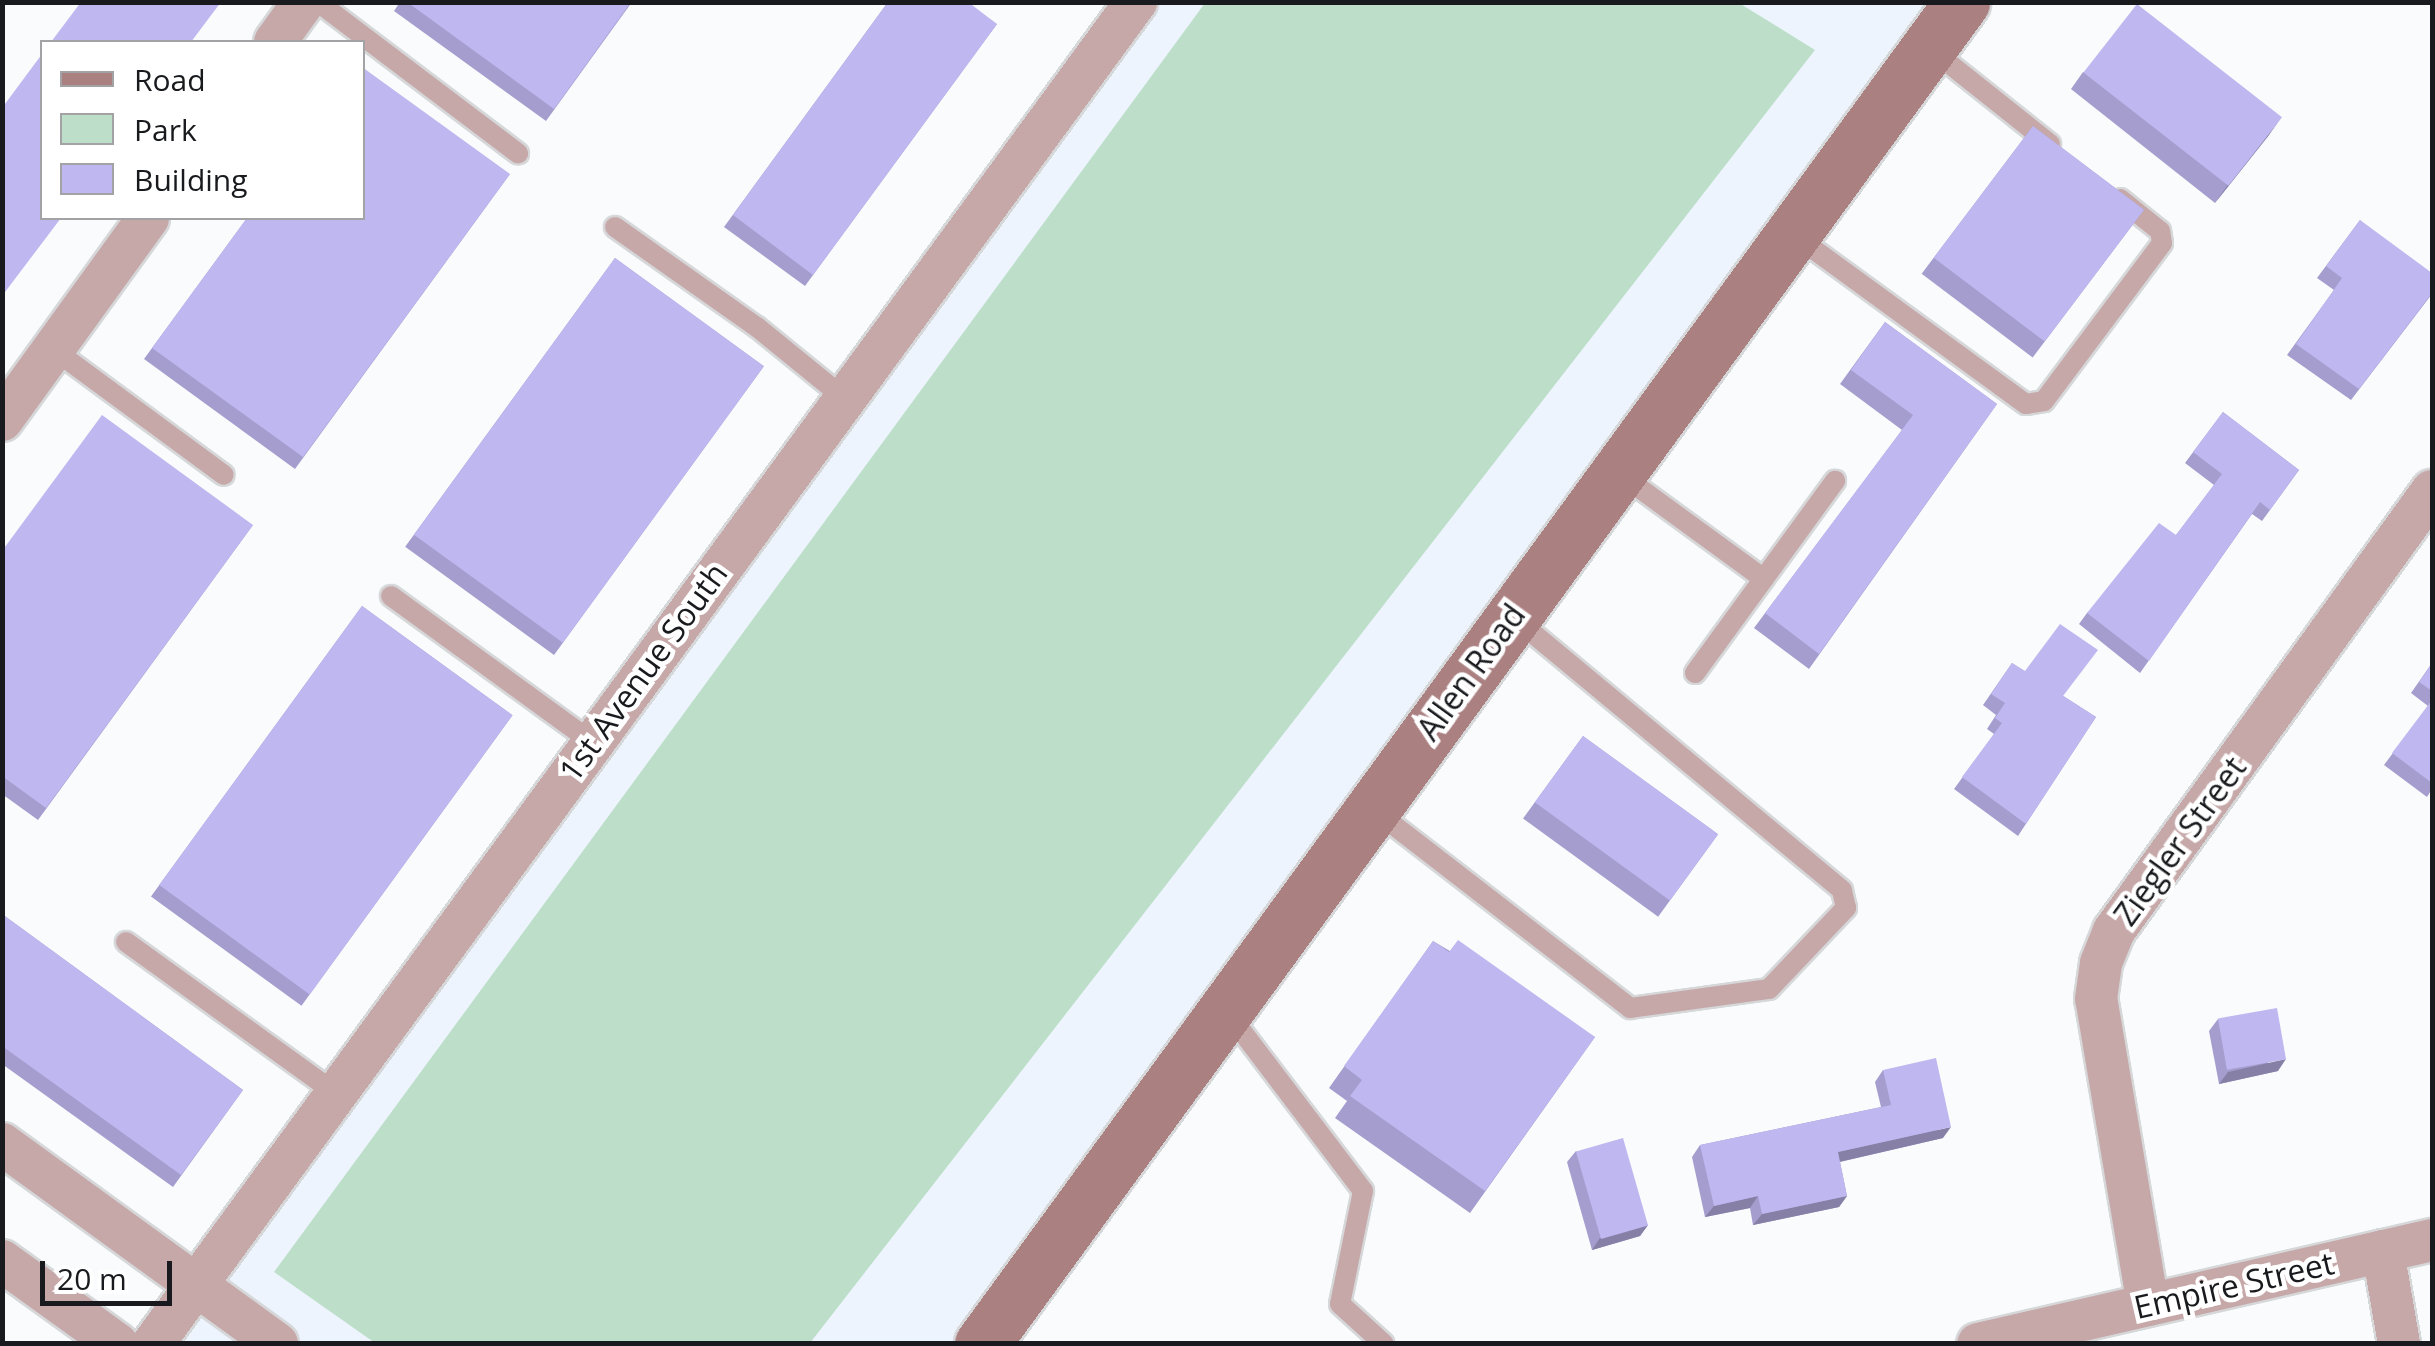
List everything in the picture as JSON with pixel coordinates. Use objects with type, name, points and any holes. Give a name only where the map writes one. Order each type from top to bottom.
[{"type":"main road","name":"Allen Road","points":[[982,1344],[1962,2]]},
{"type":"street","points":[[276,40],[304,2]]},
{"type":"street","name":"1st Avenue South","points":[[154,1344],[193,1284],[1136,2]]},
{"type":"street","points":[[2,420],[147,220]]},
{"type":"street","name":"Ziegler Street","points":[[2148,1305],[2096,999],[2101,963],[2114,932],[2432,491]]},
{"type":"street","points":[[2,1144],[276,1344]]},
{"type":"street","name":"Empire Street","points":[[1978,1344],[2432,1240]]},
{"type":"street","points":[[2383,1251],[2398,1344]]},
{"type":"street","points":[[2,1261],[117,1344]]},
{"type":"lane","points":[[318,2],[518,152]]},
{"type":"lane","points":[[1929,48],[2071,160]]},
{"type":"lane","points":[[1792,234],[2026,404],[2044,401],[2162,243],[2160,231],[2101,184]]},
{"type":"lane","points":[[615,227],[757,327],[844,398]]},
{"type":"lane","points":[[53,350],[224,475]]},
{"type":"lane","points":[[1618,472],[1764,579]]},
{"type":"lane","points":[[1695,673],[1835,482]]},
{"type":"lane","points":[[392,596],[592,742]]},
{"type":"lane","points":[[1372,809],[1630,1008],[1769,989],[1846,908],[1842,890],[1512,617]]},
{"type":"lane","points":[[126,942],[334,1092]]},
{"type":"lane","points":[[1225,1010],[1363,1192],[1340,1304],[1384,1344]]},
{"type":"shaded area","points":[[1136,3],[1962,3],[982,1343],[153,1344]]},
{"type":"green space","points":[[1205,3],[1739,3],[1815,50],[810,1343],[375,1343],[274,1272]]},
{"type":"building","points":[[81,2],[221,2],[192,40],[52,40]]},
{"type":"building","points":[[407,2],[631,2],[554,109]]},
{"type":"building","points":[[888,2],[968,2],[997,24],[813,275],[733,215]]},
{"type":"building","points":[[2137,4],[2282,117],[2228,186],[2083,73]]},
{"type":"building","points":[[40,57],[40,220],[59,220],[2,296],[2,108]]},
{"type":"building","points":[[365,69],[510,174],[303,457],[152,348],[246,220],[365,220]]},
{"type":"building","points":[[2033,126],[2144,210],[2045,341],[1934,258]]},
{"type":"building","points":[[2360,220],[2432,273],[2432,293],[2359,389],[2296,344],[2342,278],[2326,266]]},
{"type":"building","points":[[615,258],[764,366],[563,643],[414,535]]},
{"type":"building","points":[[1885,322],[1997,404],[1819,654],[1765,613],[1913,415],[1851,370]]},
{"type":"building","points":[[2223,412],[2299,470],[2270,510],[2260,502],[2149,661],[2087,613],[2159,523],[2176,535],[2222,474],[2193,452]]},
{"type":"building","points":[[102,415],[253,525],[46,808],[2,776],[2,551]]},
{"type":"building","points":[[362,606],[512,715],[310,994],[159,885]]},
{"type":"building","points":[[2060,624],[2098,650],[2063,696],[2096,717],[2026,824],[1962,777],[2002,723],[1995,718],[2005,703],[1991,694],[2012,663],[2025,671]]},
{"type":"building","points":[[2432,663],[2432,691],[2419,682]]},
{"type":"building","points":[[2432,700],[2432,783],[2392,753]]},
{"type":"building","points":[[1583,736],[1718,834],[1670,900],[1535,802]]},
{"type":"building","points":[[2,914],[243,1090],[181,1175],[2,1046]]},
{"type":"building","points":[[1458,940],[1595,1037],[1485,1191],[1350,1096],[1362,1080],[1344,1066],[1433,941],[1449,952]]},
{"type":"building","points":[[2277,1008],[2286,1059],[2227,1070],[2218,1018]]},
{"type":"building","points":[[1936,1058],[1951,1127],[1838,1152],[1847,1196],[1762,1214],[1758,1196],[1714,1206],[1700,1145],[1891,1105],[1883,1070]]},
{"type":"building","points":[[1623,1138],[1648,1225],[1601,1239],[1576,1152]]}]
